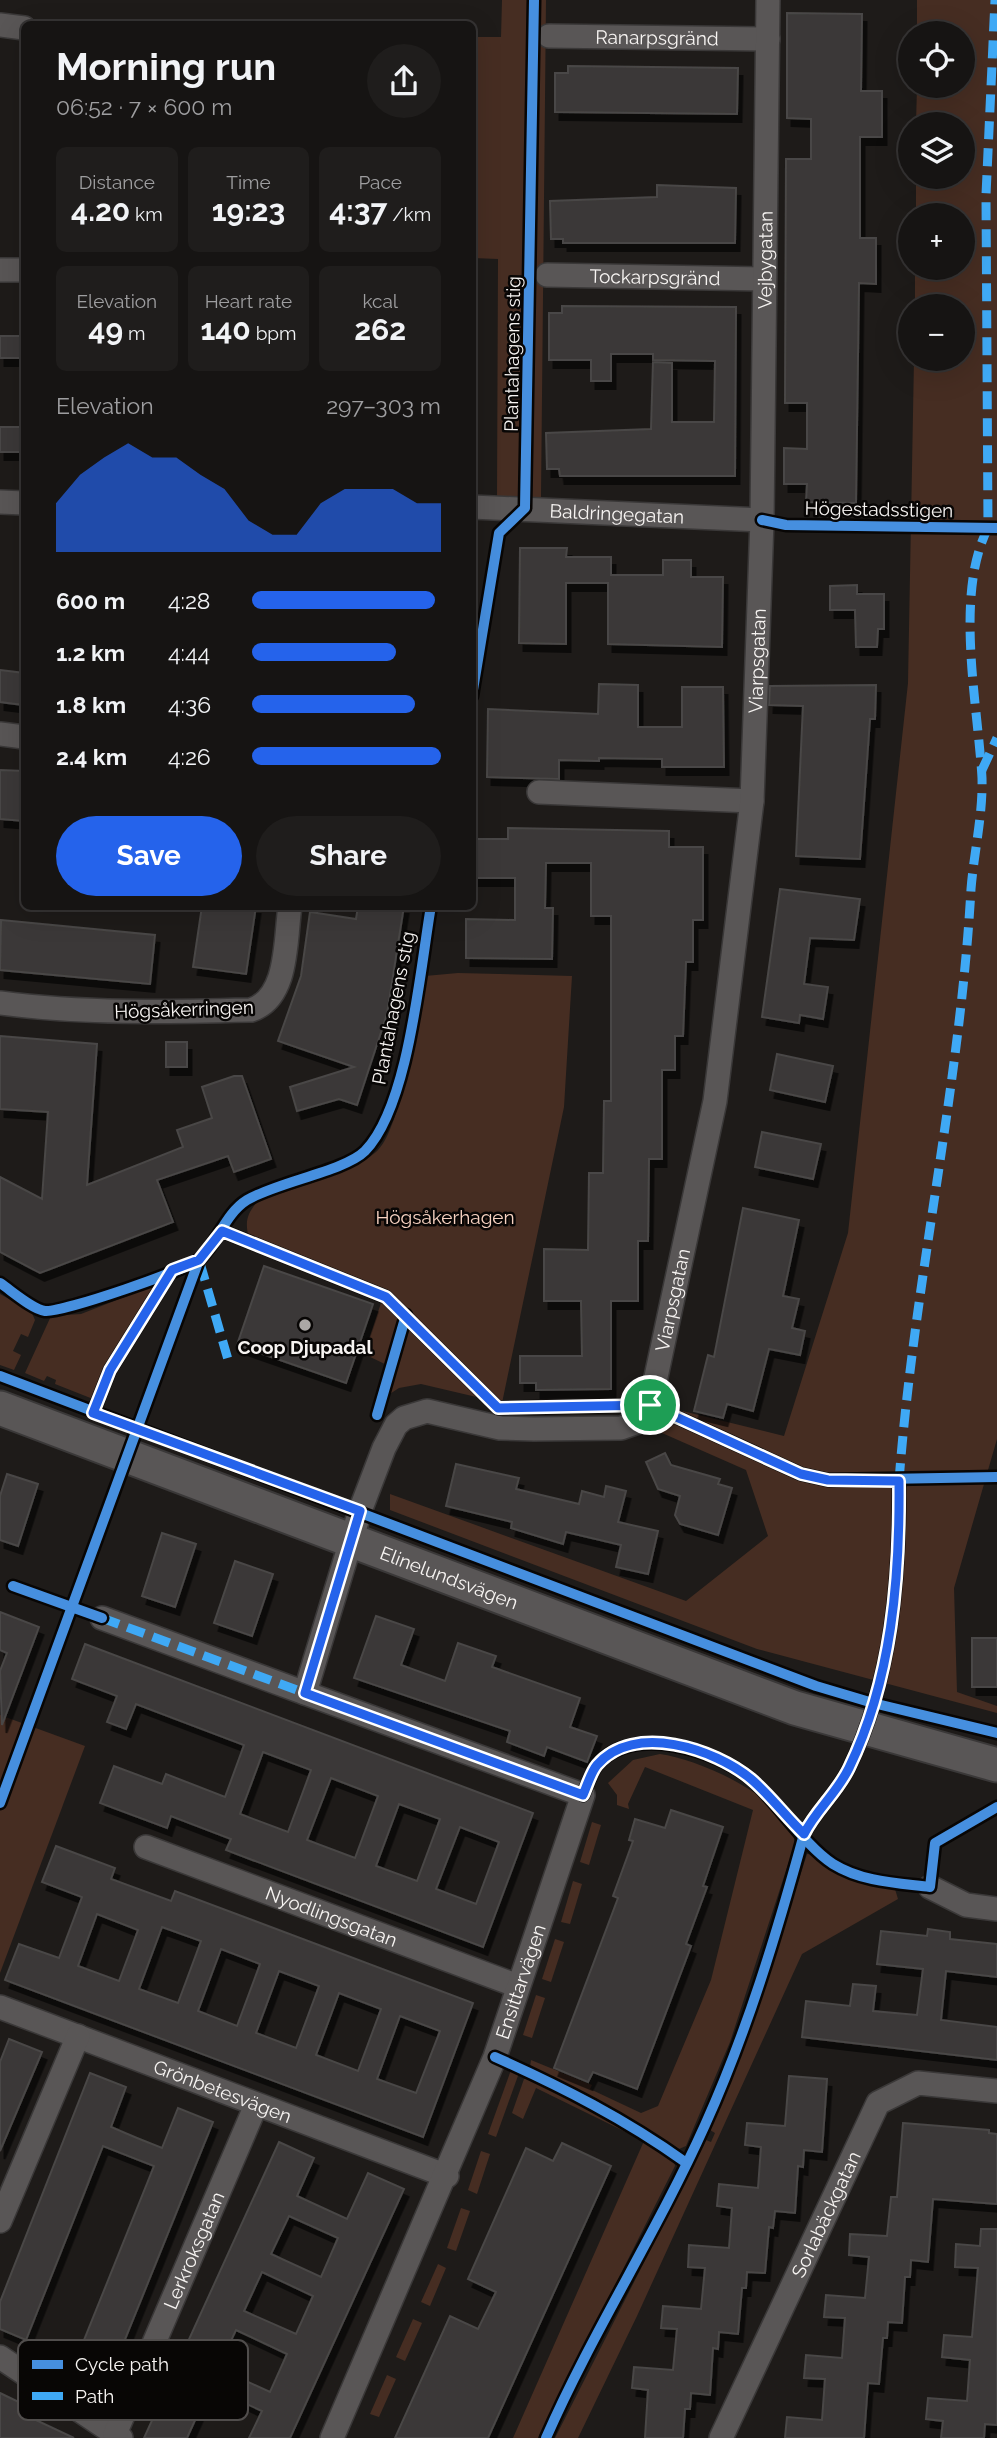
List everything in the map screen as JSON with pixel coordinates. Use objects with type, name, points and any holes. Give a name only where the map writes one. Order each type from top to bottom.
[{"type":"street","name":"Vejbygatan","points":[[762,520],[768,0]]},
{"type":"street","points":[[0,25],[21,28]]},
{"type":"street","name":"Ranarpsgränd","points":[[549,36],[768,38]]},
{"type":"street","points":[[0,270],[21,270]]},
{"type":"street","name":"Tockarpsgränd","points":[[547,275],[764,279]]},
{"type":"street","points":[[0,502],[21,503]]},
{"type":"street","name":"Baldringegatan","points":[[476,508],[762,520]]},
{"type":"street","name":"Viarpsgatan","points":[[352,1541],[384,1448],[396,1425],[414,1413],[441,1413],[500,1428],[534,1429],[621,1428],[632,1426],[646,1414],[662,1356],[715,1101],[752,801],[762,520]]},
{"type":"street","points":[[0,734],[21,737]]},
{"type":"street","points":[[539,792],[752,801]]},
{"type":"street","name":"Högsåkerringen","points":[[0,1003],[73,1011],[203,1012],[262,1007],[280,980],[289,910]]},
{"type":"street","name":"Elinelundsvägen","points":[[0,1408],[795,1708],[900,1741],[997,1765]]},
{"type":"street","points":[[305,1693],[352,1541]]},
{"type":"street","name":"Ensittarvägen","points":[[103,1618],[583,1795],[495,2057],[447,2176],[332,2438]]},
{"type":"street","name":"Nyodlingsgatan","points":[[146,1847],[517,1986]]},
{"type":"street","points":[[930,1887],[966,1905],[997,1909]]},
{"type":"street","name":"Grönbetesvägen","points":[[0,2007],[447,2176]]},
{"type":"street","points":[[0,2221],[78,2036]]},
{"type":"street","name":"Sorlabäckgatan","points":[[721,2438],[878,2103],[918,2083],[997,2091]]},
{"type":"street","name":"Lerkroksgatan","points":[[158,2340],[256,2105]]},
{"type":"street","points":[[0,2357],[18,2369]]},
{"type":"street","points":[[94,2420],[118,2436]]},
{"type":"green space","points":[[502,0],[546,0],[541,497],[497,497],[498,259],[476,258],[476,37],[501,37]]},
{"type":"green space","points":[[917,0],[997,0],[997,1439],[954,1588],[957,1692],[997,1706],[997,1713],[757,1649],[390,1510],[390,1494],[686,1601],[768,1536],[746,1470],[662,1433],[666,1407],[784,1436],[848,1233],[908,683],[914,371],[975,371],[975,294],[915,294],[915,280],[975,280],[975,203],[916,203],[916,189],[975,189],[975,112],[916,112],[917,98],[975,98],[975,21],[917,21]]},
{"type":"green space","name":"Högsåkerhagen","points":[[458,973],[572,976],[564,1107],[502,1403],[421,1384],[399,1388],[382,1399],[393,1368],[364,1354],[385,1291],[248,1234],[247,1221],[257,1202],[336,1174],[376,1152],[385,1140],[401,1097],[425,976]]},
{"type":"green space","points":[[155,1285],[105,1368],[93,1399],[55,1384],[56,1380],[47,1376],[44,1381],[25,1373],[51,1316],[81,1314]]},
{"type":"green space","points":[[0,1294],[31,1311],[35,1320],[28,1337],[21,1334],[13,1351],[21,1355],[14,1370],[0,1365]]},
{"type":"green space","points":[[0,1715],[85,1746],[0,1973]]},
{"type":"green space","points":[[660,1754],[719,1773],[760,1797],[777,1811],[789,1827],[795,1843],[730,2042],[686,2146],[679,2149],[587,2095],[530,2067],[531,2060],[592,2085],[590,2089],[641,2113],[658,2106],[711,1980],[753,1810],[645,1767],[628,1804],[629,1809],[617,1805],[617,1795],[608,1783],[633,1760]]},
{"type":"green space","points":[[592,1822],[601,1825],[589,1865],[580,1862]]},
{"type":"green space","points":[[807,1854],[819,1858],[861,1883],[895,1889],[898,1899],[802,1954],[637,2316],[578,2438],[555,2438],[706,2140],[711,2142],[715,2133],[710,2130],[750,2032]]},
{"type":"green space","points":[[573,1881],[582,1884],[570,1924],[561,1922]]},
{"type":"green space","points":[[555,1939],[564,1942],[551,1982],[542,1979]]},
{"type":"green space","points":[[536,1995],[545,1998],[532,2038],[523,2035]]},
{"type":"green space","points":[[511,2070],[519,2073],[496,2137],[488,2134]]},
{"type":"green space","points":[[528,2078],[621,2125],[674,2160],[675,2166],[538,2438],[513,2438],[644,2141],[536,2088],[523,2119],[512,2113],[524,2079]]},
{"type":"green space","points":[[481,2151],[490,2154],[477,2194],[468,2190]]},
{"type":"green space","points":[[461,2208],[470,2211],[456,2251],[447,2248]]},
{"type":"green space","points":[[438,2264],[446,2268],[430,2306],[421,2302]]},
{"type":"green space","points":[[413,2319],[422,2323],[405,2361],[396,2357]]},
{"type":"green space","points":[[387,2375],[396,2379],[379,2417],[370,2414]]},
{"type":"building","points":[[787,13],[862,14],[861,91],[882,91],[882,137],[860,137],[860,238],[876,238],[876,284],[859,283],[856,503],[806,502],[807,484],[784,484],[784,448],[807,449],[807,403],[785,403],[786,159],[811,159],[811,119],[787,118]]},
{"type":"building","points":[[568,66],[738,68],[737,114],[555,112],[555,73],[568,73]]},
{"type":"building","points":[[657,185],[736,188],[735,243],[563,243],[563,239],[551,239],[550,201],[657,197]]},
{"type":"building","points":[[562,306],[736,307],[735,476],[560,476],[559,469],[547,469],[546,433],[651,429],[653,362],[672,363],[672,422],[714,422],[715,361],[653,360],[653,354],[611,354],[611,381],[591,381],[591,360],[549,360],[549,313],[562,313]]},
{"type":"building","points":[[0,336],[21,336],[21,358],[0,358]]},
{"type":"building","points":[[0,427],[21,427],[21,452],[0,452]]},
{"type":"building","points":[[520,548],[567,548],[566,557],[611,557],[611,575],[663,575],[663,560],[691,560],[691,577],[723,577],[722,647],[608,644],[608,583],[566,583],[566,644],[519,643]]},
{"type":"building","points":[[857,585],[857,594],[884,594],[884,629],[878,629],[877,647],[856,647],[855,610],[830,610],[830,586]]},
{"type":"building","points":[[0,670],[21,673],[21,705],[0,702]]},
{"type":"building","points":[[599,684],[638,685],[638,727],[682,727],[682,687],[723,687],[724,767],[662,767],[662,759],[599,758],[599,761],[559,760],[559,779],[487,777],[488,709],[598,714]]},
{"type":"building","points":[[876,685],[875,719],[870,719],[860,859],[796,856],[803,706],[769,705],[770,686]]},
{"type":"building","points":[[0,770],[21,771],[21,821],[0,819]]},
{"type":"building","points":[[508,828],[669,831],[669,847],[703,847],[703,920],[693,920],[693,962],[686,962],[683,1036],[675,1036],[675,1070],[662,1070],[662,1159],[649,1159],[648,1241],[638,1241],[638,1301],[611,1301],[611,1389],[536,1390],[536,1383],[520,1383],[520,1356],[582,1356],[581,1301],[544,1301],[544,1249],[588,1250],[589,1173],[603,1173],[604,1101],[611,1101],[611,916],[591,916],[591,863],[546,863],[545,908],[553,908],[552,959],[466,958],[466,919],[515,920],[515,878],[476,878],[476,839],[508,839]]},
{"type":"building","points":[[780,889],[860,899],[854,940],[810,938],[804,984],[828,987],[823,1019],[800,1015],[799,1023],[762,1017]]},
{"type":"building","points":[[201,910],[255,910],[246,974],[193,967]]},
{"type":"building","points":[[357,910],[403,910],[387,1014],[357,1105],[339,1099],[297,1111],[290,1087],[354,1067],[278,1041],[301,976],[310,912],[356,919]]},
{"type":"building","points":[[1,920],[155,935],[150,984],[0,970]]},
{"type":"building","points":[[0,1036],[97,1044],[87,1185],[183,1147],[177,1130],[212,1118],[202,1087],[234,1076],[242,1076],[271,1159],[234,1172],[228,1156],[157,1180],[173,1222],[40,1273],[0,1252],[0,1177],[42,1199],[48,1112],[0,1109]]},
{"type":"building","points":[[166,1042],[187,1042],[187,1067],[166,1067]]},
{"type":"building","points":[[777,1054],[833,1066],[825,1102],[770,1090]]},
{"type":"building","points":[[762,1132],[821,1144],[813,1179],[755,1167]]},
{"type":"building","points":[[743,1208],[799,1220],[783,1296],[799,1299],[792,1328],[805,1331],[800,1355],[769,1349],[753,1411],[727,1404],[723,1418],[694,1411],[708,1355],[714,1357]]},
{"type":"building","name":"Coop Djupadal","points":[[264,1266],[373,1304],[346,1383],[237,1345]]},
{"type":"building","points":[[665,1453],[671,1465],[720,1479],[718,1484],[732,1488],[718,1535],[680,1524],[675,1515],[680,1496],[658,1489],[646,1462]]},
{"type":"building","points":[[456,1464],[519,1478],[516,1489],[579,1504],[582,1491],[604,1497],[606,1486],[626,1491],[618,1522],[658,1531],[648,1574],[616,1567],[621,1545],[566,1532],[563,1544],[511,1528],[512,1522],[446,1506]]},
{"type":"building","points":[[7,1474],[38,1484],[18,1546],[0,1540],[0,1496]]},
{"type":"building","points":[[162,1533],[196,1544],[175,1607],[142,1596]]},
{"type":"building","points":[[235,1561],[273,1574],[252,1636],[214,1623]]},
{"type":"building","points":[[0,1612],[39,1627],[2,1725],[0,1671],[7,1653],[0,1650]]},
{"type":"building","points":[[376,1616],[414,1629],[401,1665],[445,1681],[458,1643],[496,1656],[492,1667],[580,1698],[570,1727],[597,1736],[587,1762],[547,1747],[544,1756],[507,1742],[510,1731],[354,1678]]},
{"type":"building","points":[[972,1638],[997,1638],[997,1687],[972,1687]]},
{"type":"building","points":[[85,1644],[533,1813],[483,1947],[226,1850],[231,1839],[171,1816],[167,1828],[100,1803],[114,1766],[162,1784],[166,1774],[225,1797],[244,1745],[136,1704],[126,1729],[107,1722],[117,1696],[72,1679]],"holes":[[[263,1752],[311,1770],[288,1832],[240,1814]],[[331,1778],[378,1796],[355,1858],[307,1840]],[[399,1804],[440,1819],[417,1881],[376,1866]],[[460,1827],[499,1842],[476,1904],[436,1889]]]},
{"type":"building","points":[[671,1810],[723,1827],[703,1886],[707,1887],[686,1944],[691,1946],[637,2089],[593,2072],[588,2082],[554,2068],[618,1898],[613,1896],[633,1841],[629,1840],[635,1819],[665,1828]]},
{"type":"building","points":[[56,1846],[115,1868],[111,1879],[171,1901],[175,1891],[473,2003],[423,2137],[5,1980],[19,1944],[59,1958],[82,1897],[42,1882]],"holes":[[[97,1914],[138,1930],[119,1981],[78,1966]],[[162,1927],[201,1941],[178,2003],[139,1989]],[[221,1949],[260,1964],[237,2026],[198,2011]],[[279,1971],[319,1986],[296,2048],[256,2033]],[[339,1993],[381,2009],[358,2071],[316,2055]],[[400,2016],[440,2031],[416,2093],[377,2079]]]},
{"type":"building","points":[[928,1929],[950,1932],[950,1939],[997,1944],[997,1977],[946,1971],[941,2020],[997,2027],[997,2060],[802,2037],[806,2001],[850,2006],[853,1984],[876,1986],[873,2011],[917,2015],[923,1969],[877,1964],[881,1931],[927,1936]]},
{"type":"building","points":[[9,2039],[42,2052],[0,2151],[0,2062]]},
{"type":"building","points":[[90,2073],[126,2087],[111,2127],[162,2148],[178,2108],[213,2122],[125,2340],[84,2340],[154,2166],[103,2146],[26,2340],[0,2329],[0,2302]]},
{"type":"building","points":[[789,2076],[827,2079],[822,2152],[804,2150],[803,2167],[798,2166],[795,2213],[775,2211],[773,2228],[769,2227],[765,2273],[747,2272],[746,2288],[742,2288],[738,2334],[719,2332],[718,2349],[713,2348],[710,2395],[691,2393],[690,2409],[685,2409],[683,2438],[645,2438],[648,2390],[632,2388],[634,2367],[673,2370],[677,2329],[661,2328],[663,2306],[701,2309],[705,2268],[688,2267],[689,2245],[729,2248],[732,2208],[717,2206],[719,2184],[758,2188],[761,2147],[745,2145],[747,2123],[785,2126]]},
{"type":"building","points":[[903,2123],[989,2130],[989,2133],[997,2134],[997,2204],[933,2199],[928,2262],[911,2260],[910,2277],[905,2277],[902,2323],[888,2322],[887,2338],[883,2338],[879,2384],[868,2383],[864,2438],[785,2438],[787,2417],[822,2420],[825,2379],[804,2378],[806,2355],[842,2358],[845,2318],[824,2317],[826,2295],[865,2298],[869,2257],[849,2255],[850,2234],[887,2236],[891,2197],[897,2197]]},
{"type":"building","points":[[279,2142],[314,2158],[297,2196],[347,2219],[368,2173],[404,2189],[290,2438],[249,2438],[262,2411],[248,2405],[248,2382],[270,2392],[287,2354],[236,2330],[231,2340],[189,2340]],"holes":[[[289,2216],[338,2238],[321,2277],[271,2254]],[[262,2272],[313,2296],[296,2334],[244,2311]]]},
{"type":"building","points":[[562,2143],[611,2166],[488,2438],[395,2438],[450,2316],[478,2329],[496,2292],[468,2279],[526,2148],[553,2161]]},
{"type":"building","points":[[981,2229],[997,2229],[997,2425],[985,2424],[984,2438],[941,2438],[943,2421],[926,2419],[928,2398],[967,2401],[970,2360],[942,2357],[944,2335],[972,2337],[978,2268],[955,2267],[956,2244],[980,2246]]},
{"type":"building","points":[[0,2393],[18,2402],[18,2420],[36,2420],[74,2438],[0,2438]]},
{"type":"building","points":[[152,2420],[195,2420],[187,2438],[144,2438]]},
{"type":"marked path","points":[[899,1481],[915,1332],[957,1037],[981,806],[982,778],[970,617],[972,585],[978,555],[988,528],[986,195],[995,0]]},
{"type":"marked path","points":[[982,770],[997,738]]},
{"type":"marked path","points":[[200,1263],[229,1363]]},
{"type":"marked path","points":[[102,1618],[305,1693]]},
{"type":"cycle path","name":"Plantahagens stig","points":[[476,672],[499,533],[525,508],[534,0]]},
{"type":"cycle path","name":"Högestadsstigen","points":[[762,520],[786,525],[997,528]]},
{"type":"cycle path","name":"Plantahagens stig","points":[[0,1283],[28,1303],[45,1311],[75,1305],[151,1280],[201,1258],[233,1212],[247,1200],[342,1165],[365,1151],[380,1130],[402,1070],[417,999],[430,910]]},
{"type":"cycle path","points":[[222,1231],[386,1297],[498,1408],[650,1405],[801,1474],[828,1480],[997,1477]]},
{"type":"cycle path","points":[[0,1803],[199,1260]]},
{"type":"cycle path","points":[[93,1413],[110,1370],[172,1270]]},
{"type":"cycle path","points":[[377,1415],[406,1315]]},
{"type":"cycle path","points":[[0,1376],[816,1686],[873,1703],[997,1733]]},
{"type":"cycle path","points":[[546,2438],[705,2125],[760,1982],[804,1834],[844,1777],[864,1734],[884,1664],[890,1628],[898,1554],[899,1481]]},
{"type":"cycle path","points":[[13,1586],[102,1618]]},
{"type":"cycle path","points":[[583,1795],[597,1765],[612,1752],[631,1745],[652,1743],[697,1751],[737,1769],[752,1780],[812,1847],[833,1864],[868,1878],[930,1887],[935,1843],[997,1807]]},
{"type":"cycle path","points":[[495,2057],[593,2105],[685,2162]]},
{"type":"place","name":"Coop Djupadal","points":[[305,1325]]},
{"type":"route","points":[[222,1231],[386,1297],[498,1408],[650,1405],[801,1474],[828,1480],[899,1481],[900,1549],[886,1665],[849,1767],[836,1791],[813,1816],[804,1834],[752,1780],[717,1756],[652,1742],[622,1748],[597,1765],[583,1795],[305,1693],[360,1511],[93,1413],[110,1370],[172,1270],[199,1260],[222,1231]]}]
